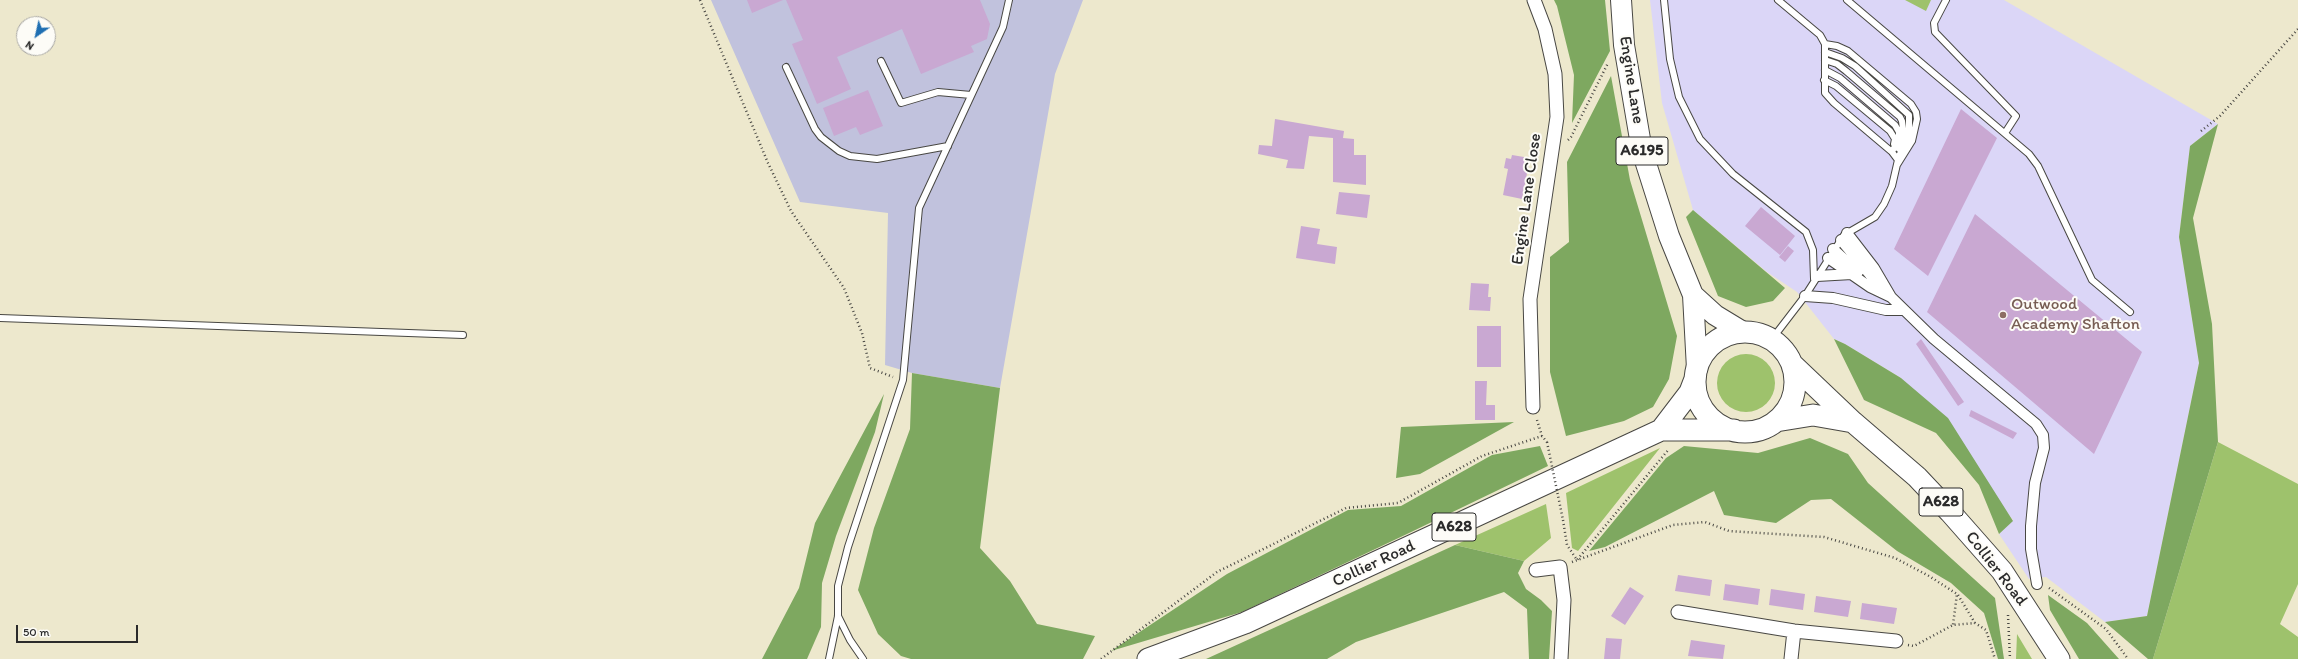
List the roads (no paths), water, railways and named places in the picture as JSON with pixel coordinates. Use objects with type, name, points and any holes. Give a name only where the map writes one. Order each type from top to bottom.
[{"type":"highway","name":"A628","points":[[1776,421],[1787,409],[1793,395],[1795,380],[1792,364],[1784,350],[1772,340],[1758,334],[1743,332],[1730,334],[1714,343],[1701,357],[1696,374],[1696,393],[1702,406],[1710,417],[1721,426],[1734,430],[1756,430],[1776,421],[1813,416],[1853,422]]},
{"type":"highway","name":"Collier Road","points":[[1792,364],[1853,422],[1917,477],[2002,572],[2017,592],[2059,659]]},
{"type":"highway","name":"Collier Road","points":[[1666,438],[1690,392],[1696,374]]},
{"type":"highway","name":"Collier Road","points":[[1148,659],[1245,623],[1666,438],[1734,430]]},
{"type":"main road","name":"Engine Lane","points":[[1621,0],[1624,45],[1642,151],[1669,236],[1693,295],[1696,374]]},
{"type":"main road","name":"Engine Lane","points":[[1693,295],[1715,315],[1743,332]]},
{"type":"street","name":"Engine Lane Close","points":[[1533,406],[1530,299],[1557,117],[1555,74],[1546,29],[1534,0]]},
{"type":"street","points":[[1844,236],[1891,297],[1903,310],[1934,339],[2036,424],[2043,435],[2044,448],[2035,483],[2031,526],[2031,549],[2037,584]]},
{"type":"street","points":[[1830,254],[1891,297]]},
{"type":"street","points":[[1830,254],[1852,274],[1870,287],[1891,297]]},
{"type":"street","points":[[1815,278],[1852,274]]},
{"type":"street","points":[[1805,296],[1833,298],[1886,310],[1903,310]]},
{"type":"street","points":[[1536,570],[1560,567],[1564,600],[1561,659]]},
{"type":"street","points":[[1678,612],[1794,631],[1896,641]]},
{"type":"street","points":[[1792,659],[1794,631]]},
{"type":"lane","points":[[829,659],[838,616],[838,586],[848,547],[903,380],[919,208],[1003,27],[1009,0]]},
{"type":"lane","points":[[1664,0],[1670,59],[1679,97],[1700,139],[1733,174],[1806,232],[1813,250],[1815,278]]},
{"type":"lane","points":[[1778,0],[1820,35],[1825,44],[1825,92],[1834,103],[1894,156]]},
{"type":"lane","points":[[1847,0],[2029,154],[2038,166],[2092,280],[2130,312]]},
{"type":"lane","points":[[1946,0],[1934,23],[1935,32],[2016,116],[2005,134]]},
{"type":"lane","points":[[1825,44],[1837,46],[1848,51],[1911,104],[1916,112],[1917,119],[1912,141],[1894,156]]},
{"type":"lane","points":[[1825,52],[1842,58],[1855,66],[1909,115],[1909,137],[1894,156]]},
{"type":"lane","points":[[1825,60],[1837,64],[1900,117],[1904,136],[1894,156]]},
{"type":"lane","points":[[881,61],[901,103],[938,92],[971,95]]},
{"type":"lane","points":[[786,67],[814,129],[825,141],[839,151],[856,157],[877,160],[948,146]]},
{"type":"lane","points":[[1825,70],[1840,78],[1895,125],[1899,132],[1899,138],[1894,156]]},
{"type":"lane","points":[[1772,340],[1805,296],[1830,254],[1844,236],[1874,217],[1881,208],[1892,186],[1894,135],[1836,86],[1824,80]]},
{"type":"lane","points":[[0,318],[463,334]]},
{"type":"lane","points":[[838,616],[850,640],[863,659]]},
{"type":"place","name":"Outwood Academy Shafton","points":[[2003,315]]}]
